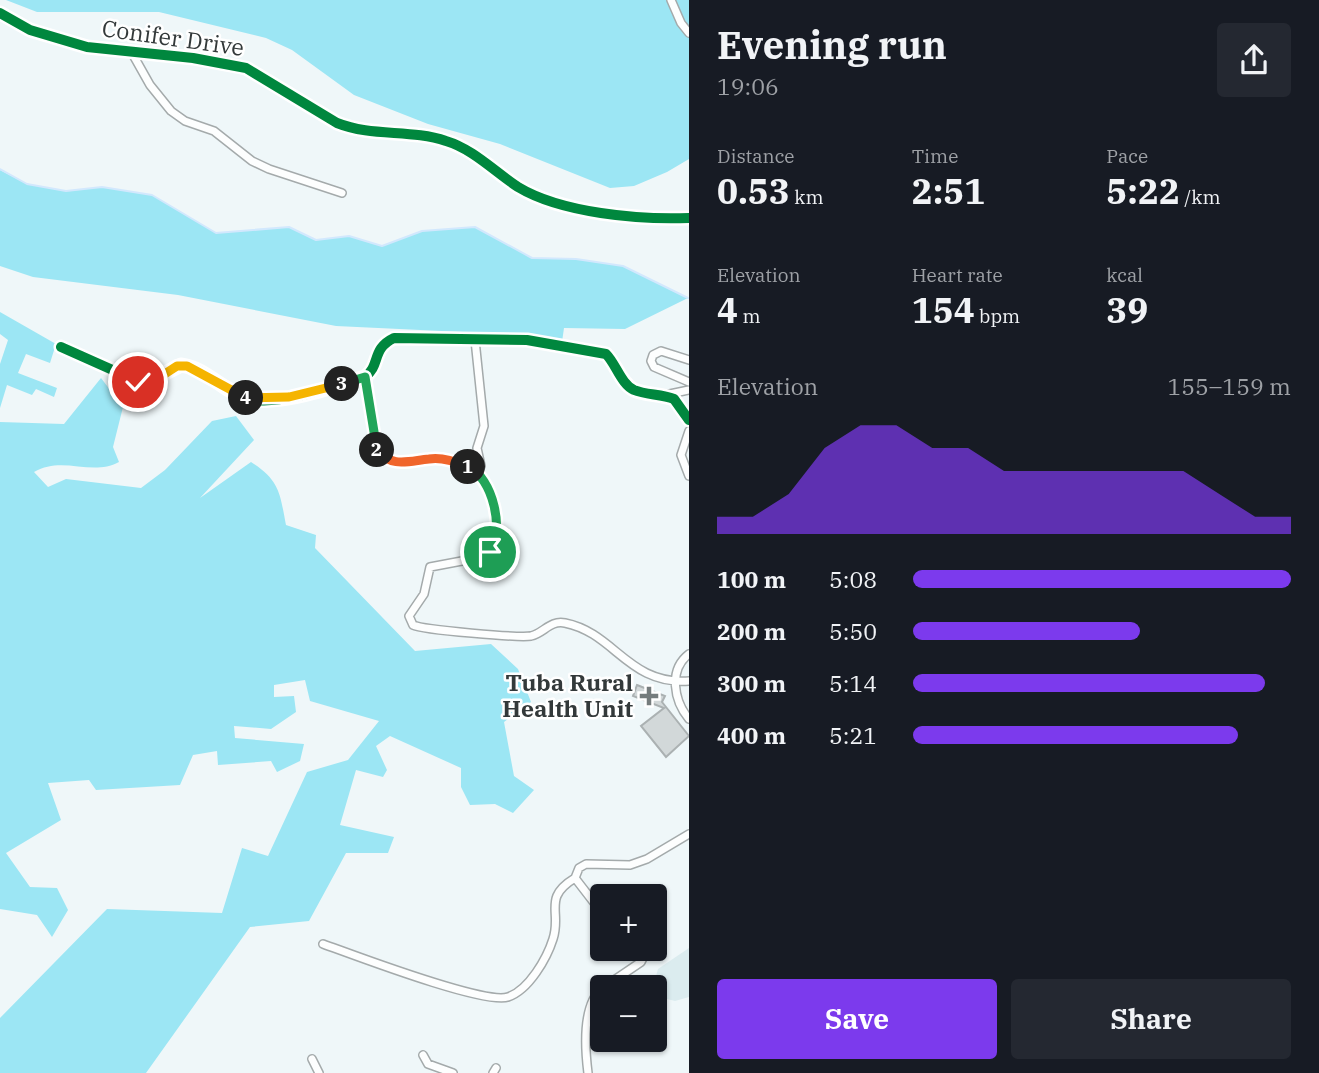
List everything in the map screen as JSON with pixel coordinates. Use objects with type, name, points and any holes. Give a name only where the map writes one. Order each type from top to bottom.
[{"type":"street","points":[[671,0],[681,23],[689,33]]},
{"type":"street","name":"Conifer Drive","points":[[0,13],[30,30],[56,40],[132,53],[193,58],[246,68],[353,130],[448,141],[520,188],[560,206],[689,218]]},
{"type":"street","points":[[132,53],[150,85],[171,111],[185,121],[214,131],[252,161],[269,169],[342,192]]},
{"type":"street","points":[[61,347],[144,384],[177,366],[187,366],[248,399],[289,397],[365,377],[372,372],[379,349],[394,338],[527,340],[601,352],[614,361],[628,385],[635,390],[665,395],[689,390]]},
{"type":"street","points":[[475,340],[484,426],[477,448],[481,466],[478,471]]},
{"type":"street","points":[[689,360],[661,351],[653,355],[651,360],[654,367],[689,382]]},
{"type":"street","points":[[365,377],[376,449],[386,459],[407,463],[442,459],[478,471],[489,487],[492,498],[495,545],[483,556],[430,567],[424,594],[410,616],[413,625],[432,630],[528,636],[554,623],[567,623],[610,646],[643,673],[689,681]]},
{"type":"street","points":[[665,395],[681,405],[689,419]]},
{"type":"street","points":[[689,431],[681,455],[689,477]]},
{"type":"street","points":[[689,654],[680,664],[676,680],[677,699],[689,719]]},
{"type":"street","points":[[323,944],[444,985],[494,998],[506,998],[527,985],[534,974],[554,937],[555,899],[564,886],[575,878],[582,865],[630,865],[667,849],[689,834]]},
{"type":"street","points":[[575,878],[590,897]]},
{"type":"street","points":[[622,975],[642,961]]},
{"type":"street","points":[[588,1073],[590,1008]]},
{"type":"street","points":[[423,1055],[428,1064],[453,1073]]},
{"type":"street","points":[[312,1059],[319,1073]]},
{"type":"shaded area","points":[[6,0],[689,0],[689,159],[634,186],[610,188],[500,144],[428,124],[354,95],[292,50],[266,38],[159,12],[37,12]]},
{"type":"shaded area","points":[[0,170],[27,184],[66,191],[102,187],[152,195],[216,233],[289,227],[316,240],[349,236],[382,246],[422,231],[475,227],[532,258],[576,259],[623,266],[688,298],[625,329],[564,328],[562,342],[524,335],[336,326],[178,295],[33,277],[0,266]]},
{"type":"shaded area","points":[[0,312],[56,344],[50,363],[26,354],[18,373],[57,388],[54,397],[36,389],[32,395],[7,385],[0,408],[0,364],[8,340],[0,334]]},
{"type":"shaded area","points":[[101,378],[123,407],[113,447],[119,462],[98,468],[56,465],[34,472],[48,487],[66,479],[141,488],[165,470],[212,421],[236,416],[254,440],[200,498],[251,462],[268,475],[277,489],[286,525],[316,535],[315,548],[415,651],[491,644],[518,669],[531,702],[504,722],[514,776],[534,790],[513,813],[495,804],[470,805],[461,787],[461,768],[390,736],[376,746],[387,770],[383,777],[356,770],[340,825],[394,837],[388,853],[346,853],[309,921],[250,927],[146,1073],[0,1073],[0,1018],[107,909],[222,913],[242,848],[268,856],[307,772],[348,760],[379,721],[310,701],[305,680],[274,685],[274,697],[294,696],[296,712],[271,729],[234,726],[235,738],[304,744],[300,761],[277,772],[271,761],[218,765],[217,751],[193,755],[180,785],[96,790],[89,780],[48,783],[61,820],[6,853],[30,887],[57,888],[68,910],[52,937],[37,915],[0,909],[0,422],[64,424]]},
{"type":"shaded area","points":[[689,948],[689,997],[675,1001],[667,999],[667,975],[656,975],[658,969]]},
{"type":"building","points":[[637,685],[665,696],[662,702],[689,736],[666,757],[641,726],[664,708],[633,696]]},
{"type":"waterway","points":[[0,169],[27,184],[66,191],[102,187],[152,195],[216,233],[289,227],[316,240],[349,236],[382,246],[422,231],[475,227],[532,258],[576,259],[623,266],[688,298]]},
{"type":"cycle path","points":[[0,13],[30,30],[87,47],[193,58],[246,68],[337,123],[364,130],[419,135],[446,141],[475,155],[518,187],[556,203],[624,216],[689,218]]},
{"type":"cycle path","points":[[61,347],[144,384],[181,365],[199,371],[240,396],[276,400],[365,377],[382,347],[394,338],[527,340],[606,354],[629,387],[639,392],[674,399],[689,420]]},
{"type":"place","name":"Tuba Rural Health Unit","points":[[649,696]]},
{"type":"route","points":[[138,382],[148,383],[181,365],[196,369],[248,399],[268,399],[307,393],[365,377],[376,449],[386,459],[400,463],[432,458],[451,460],[478,471],[483,478],[492,498],[496,532],[495,545],[490,552]]}]
